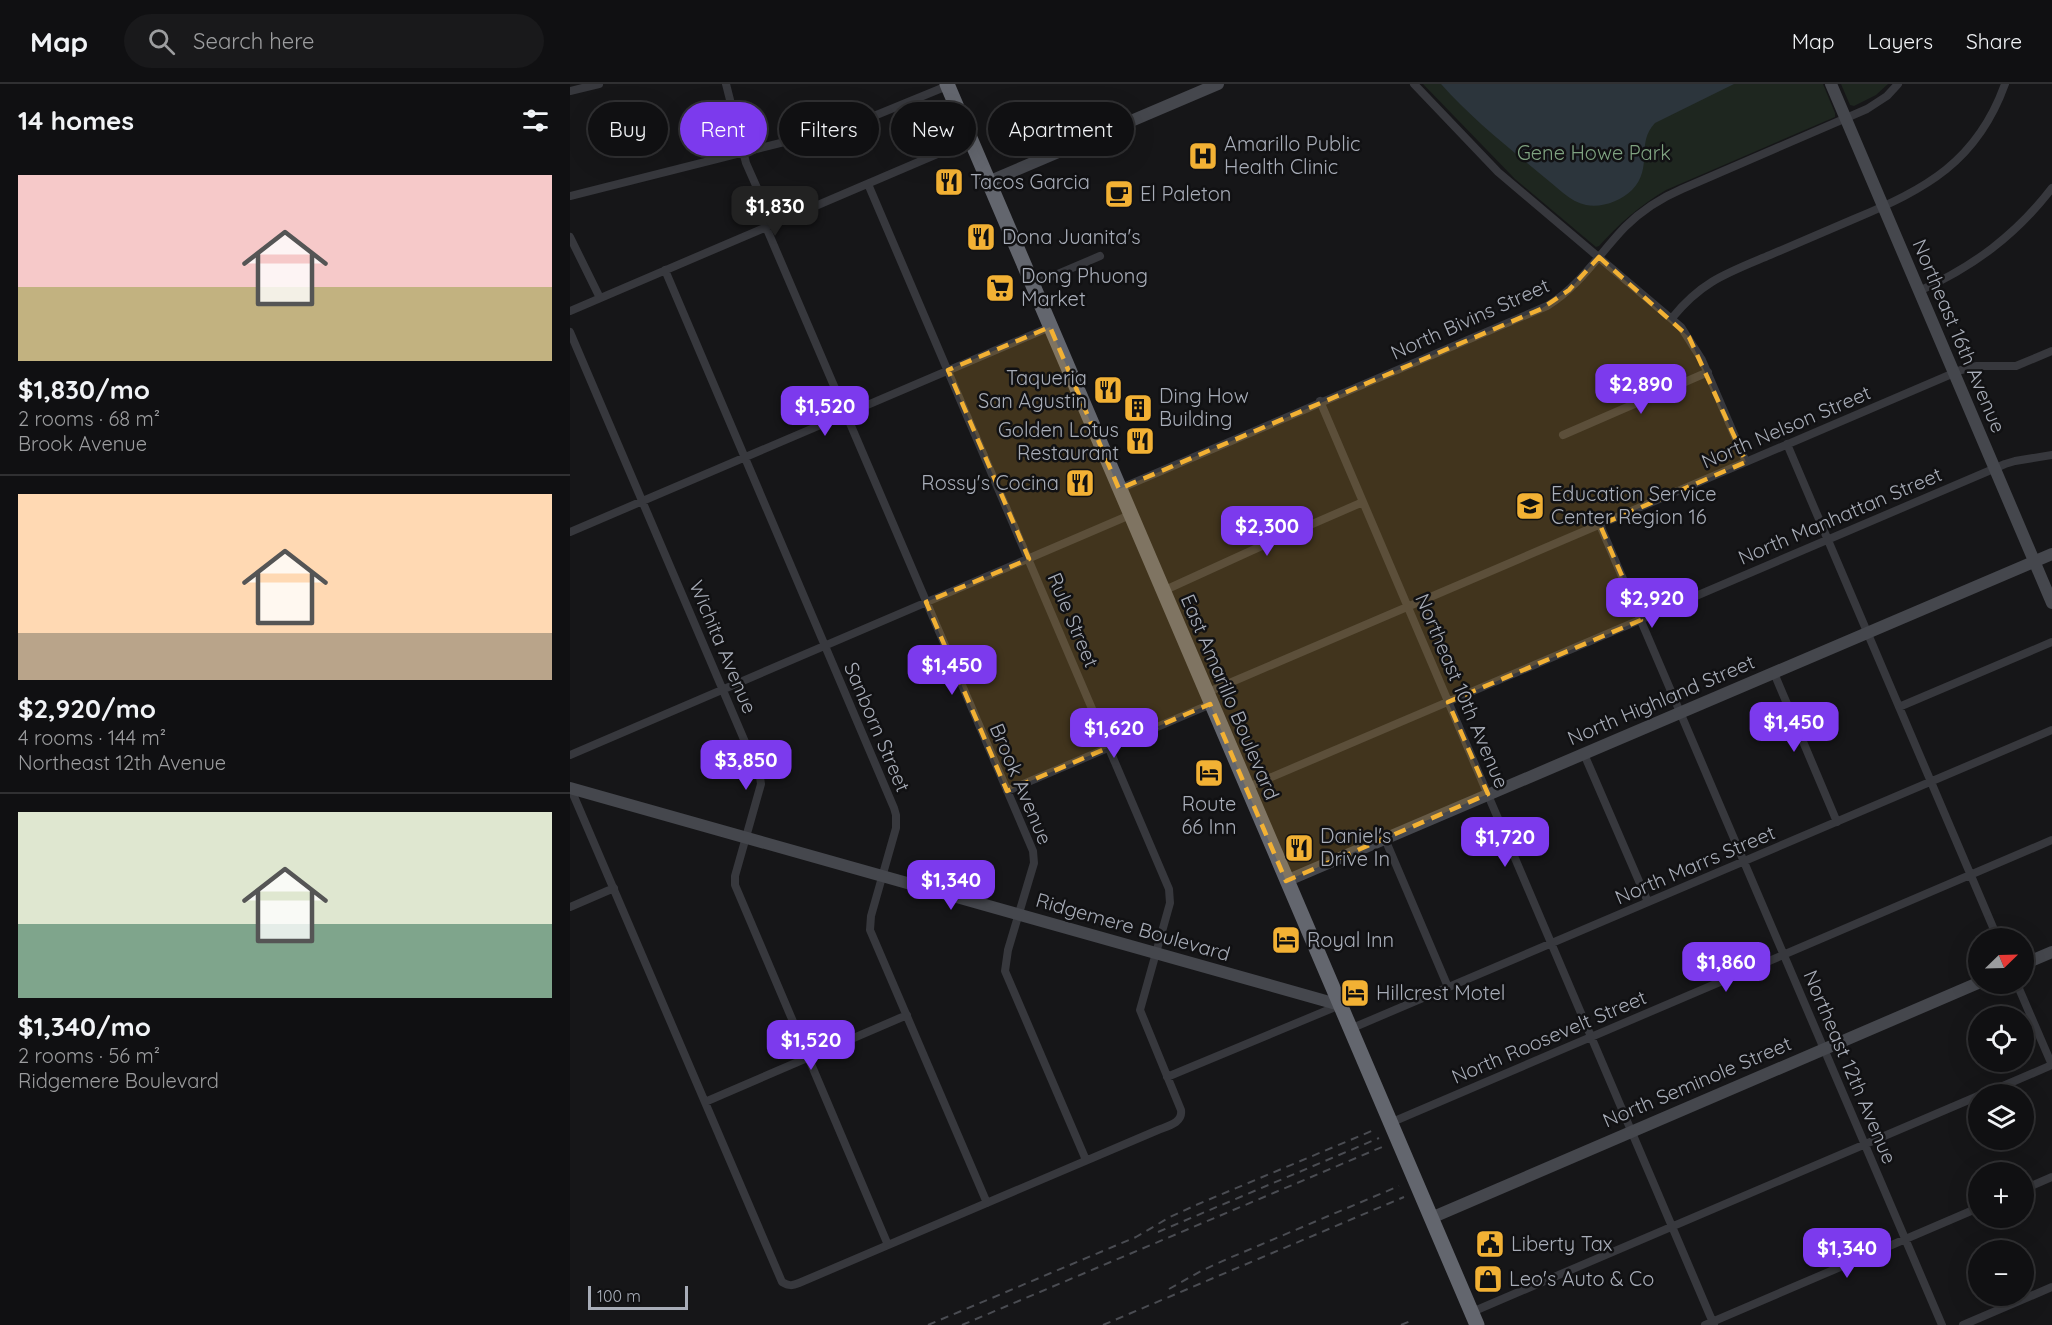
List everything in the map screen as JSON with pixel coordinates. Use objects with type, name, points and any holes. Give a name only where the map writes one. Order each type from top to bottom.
[{"type":"highway","name":"East Amarillo Boulevard","points":[[947,85],[954,102]]},
{"type":"highway","name":"East Amarillo Boulevard","points":[[976,154],[1474,1319]]},
{"type":"street","points":[[570,91],[599,84]]},
{"type":"street","name":"Brook Avenue","points":[[726,84],[730,102]]},
{"type":"street","points":[[988,182],[1218,84]]},
{"type":"street","points":[[1414,84],[1498,172],[1672,318],[1693,343],[1708,372],[1746,462]]},
{"type":"street","name":"Northeast 16th Avenue","points":[[1831,84],[2052,603]]},
{"type":"street","name":"North Bivins Street","points":[[1119,489],[1320,401],[1547,306],[1569,290],[1635,218],[1667,196],[1878,103],[1898,84]]},
{"type":"street","points":[[1672,318],[1692,294],[1718,277],[1883,207],[1928,184],[1964,154],[1990,117],[2005,84]]},
{"type":"street","points":[[767,147],[852,124],[947,85]]},
{"type":"street","points":[[570,196],[731,156]]},
{"type":"street","name":"Brook Avenue","points":[[744,156],[846,414],[1030,845],[1034,859],[1008,950],[1005,971],[1086,1160]]},
{"type":"street","points":[[570,311],[933,156]]},
{"type":"street","name":"Rule Street","points":[[868,184],[1169,889],[1170,903],[1140,1010],[1182,1114],[1178,1121],[1086,1160]]},
{"type":"street","points":[[1919,291],[1982,258],[2023,222],[2052,190]]},
{"type":"street","points":[[570,237],[600,298]]},
{"type":"street","points":[[1032,285],[1100,256]]},
{"type":"street","name":"Sanborn Street","points":[[665,270],[896,815],[896,828],[870,916],[870,930],[987,1203]]},
{"type":"street","points":[[570,532],[1050,327]]},
{"type":"street","name":"Wichita Avenue","points":[[570,332],[761,781],[735,876],[735,885],[888,1245]]},
{"type":"street","name":"North Nelson Street","points":[[1007,790],[1108,747],[1208,698],[1408,606],[1954,373],[1977,366],[2016,366],[2052,351]]},
{"type":"street","points":[[1563,435],[1708,372]]},
{"type":"street","name":"Northeast 10th Avenue","points":[[1320,401],[1673,1227],[1711,1324]]},
{"type":"street","points":[[1787,444],[1993,928]]},
{"type":"street","name":"North Manhattan Street","points":[[1246,788],[1995,468],[2015,460],[2052,455]]},
{"type":"street","points":[[1163,591],[1266,543],[1363,502]]},
{"type":"street","points":[[570,755],[1130,515]]},
{"type":"street","name":"Northeast 12th Avenue","points":[[1600,525],[1942,1325]]},
{"type":"street","name":"North Highland Street","points":[[1286,881],[2052,554]]},
{"type":"street","points":[[1899,707],[2052,642]]},
{"type":"street","points":[[1774,673],[1837,822]]},
{"type":"street","name":"North Marrs Street","points":[[1350,1029],[2052,730]]},
{"type":"street","points":[[1584,754],[1648,902]]},
{"type":"street","points":[[570,788],[782,1282],[791,1286],[1086,1160]]},
{"type":"street","name":"Ridgemere Boulevard","points":[[570,788],[1340,1005]]},
{"type":"street","points":[[1385,839],[1448,987]]},
{"type":"street","name":"North Roosevelt Street","points":[[1390,1123],[2052,840]]},
{"type":"street","points":[[570,907],[614,888]]},
{"type":"street","points":[[2034,960],[2052,952]]},
{"type":"street","name":"North Seminole Street","points":[[1431,1218],[1968,987]]},
{"type":"street","points":[[2008,1084],[2052,1065],[2021,994]]},
{"type":"street","points":[[1167,1077],[1340,1005]]},
{"type":"street","points":[[705,1102],[907,1015]]},
{"type":"street","points":[[1474,1319],[1673,1227],[1968,1101]]},
{"type":"street","points":[[2034,1185],[2052,1177]]},
{"type":"street","points":[[1711,1324],[1968,1212]]},
{"type":"street","points":[[1963,1325],[2052,1287]]},
{"type":"highlighted area","points":[[1599,257],[1689,337],[1746,462],[1600,525],[1641,620],[1448,702],[1488,794],[1286,881],[1210,704],[1007,791],[926,602],[1029,559],[948,370],[1050,327],[1119,489],[1541,309],[1569,290]]},
{"type":"green space","name":"Gene Howe Park","points":[[1423,84],[1823,84],[1835,117],[1666,190],[1638,209],[1596,247],[1515,179]]},
{"type":"green space","points":[[1841,84],[1888,84],[1876,95],[1854,106],[1850,105]]},
{"type":"shaded area","points":[[1441,84],[1734,84],[1655,123],[1646,139],[1642,173],[1632,190],[1611,203],[1592,206],[1574,201],[1564,193],[1478,121]]},
{"type":"railway","points":[[928,1325],[1136,1237],[1196,1205],[1374,1130]]},
{"type":"railway","points":[[1158,1232],[1379,1138]]},
{"type":"railway","points":[[962,1325],[1382,1147]]},
{"type":"railway","points":[[1169,1289],[1227,1259],[1399,1186]]},
{"type":"railway","points":[[1103,1325],[1404,1197]]},
{"type":"railway","points":[[1401,1325],[1413,1320]]},
{"type":"place","name":"Amarillo Public Health Clinic","points":[[1203,156]]},
{"type":"place","name":"Tacos Garcia","points":[[949,182]]},
{"type":"place","name":"El Paleton","points":[[1119,194]]},
{"type":"place","name":"Dona Juanita's","points":[[981,237]]},
{"type":"place","name":"Dong Phuong Market","points":[[1000,288]]},
{"type":"place","name":"Taqueria San Agustin","points":[[1108,390]]},
{"type":"place","name":"Ding How Building","points":[[1138,408]]},
{"type":"place","name":"Golden Lotus Restaurant","points":[[1140,441]]},
{"type":"place","name":"Rossy's Cocina","points":[[1080,483]]},
{"type":"place","name":"Education Service Center Region 16","points":[[1530,506]]},
{"type":"place","name":"Route 66 Inn","points":[[1209,773]]},
{"type":"place","name":"Daniel's Drive In","points":[[1299,848]]},
{"type":"place","name":"Royal Inn","points":[[1286,940]]},
{"type":"place","name":"Hillcrest Motel","points":[[1355,993]]},
{"type":"place","name":"Liberty Tax","points":[[1490,1244]]},
{"type":"place","name":"Leo's Auto & Co","points":[[1488,1279]]}]
